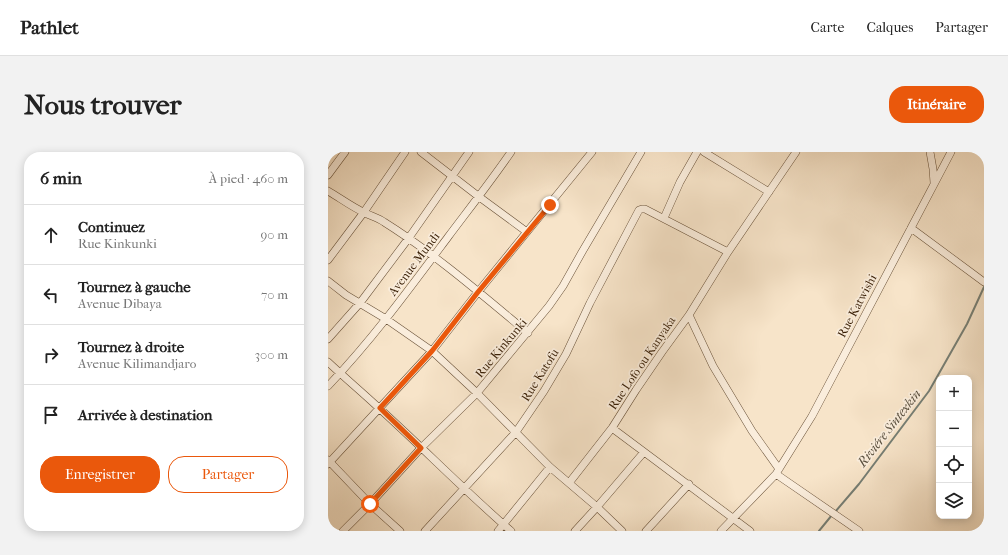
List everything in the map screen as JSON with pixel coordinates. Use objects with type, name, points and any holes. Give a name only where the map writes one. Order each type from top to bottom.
[{"type":"street","points":[[328,175],[345,152]]},
{"type":"street","points":[[421,152],[527,232]]},
{"type":"street","points":[[328,339],[360,303],[408,239],[469,152]]},
{"type":"street","name":"Avenue Mundi","points":[[328,386],[386,319],[434,257],[511,152]]},
{"type":"street","points":[[400,531],[370,504],[329,462],[432,351],[592,152]]},
{"type":"street","name":"Rue Kinkunki","points":[[344,531],[421,448],[477,393],[528,334],[563,286],[641,152]]},
{"type":"street","points":[[697,152],[680,182],[664,218],[728,252]]},
{"type":"street","points":[[704,152],[769,192]]},
{"type":"street","name":"Rue Lofo ou Kanyaka","points":[[568,483],[612,428],[636,390],[689,315],[728,252],[796,152]]},
{"type":"street","points":[[930,152],[934,183]]},
{"type":"street","name":"Rue Katwishi","points":[[721,531],[778,472],[812,416],[951,152]]},
{"type":"street","points":[[328,260],[364,212],[402,153]]},
{"type":"street","points":[[328,191],[383,221],[434,257],[528,334]]},
{"type":"street","name":"Rue Katofu","points":[[425,531],[516,432],[544,391],[566,354],[590,303],[639,210],[645,209],[664,218]]},
{"type":"street","points":[[911,228],[984,282]]},
{"type":"street","points":[[328,281],[432,351],[477,393],[550,467],[597,507],[622,531]]},
{"type":"street","points":[[689,315],[713,366],[778,472],[859,531]]},
{"type":"street","points":[[328,362],[380,408],[511,531]]},
{"type":"street","points":[[612,428],[750,531]]},
{"type":"street","points":[[574,531],[597,507],[644,452]]},
{"type":"street","points":[[498,531],[550,467]]},
{"type":"street","points":[[646,531],[689,484]]},
{"type":"waterway","name":"Riviére Sintexkin","points":[[835,512],[859,484],[929,391],[967,324],[984,287]]},
{"type":"waterway","name":"Riviére Sintexkin","points":[[819,531],[832,515]]},
{"type":"route","points":[[370,504],[421,448],[380,408],[432,351],[478,292],[550,205]]}]
